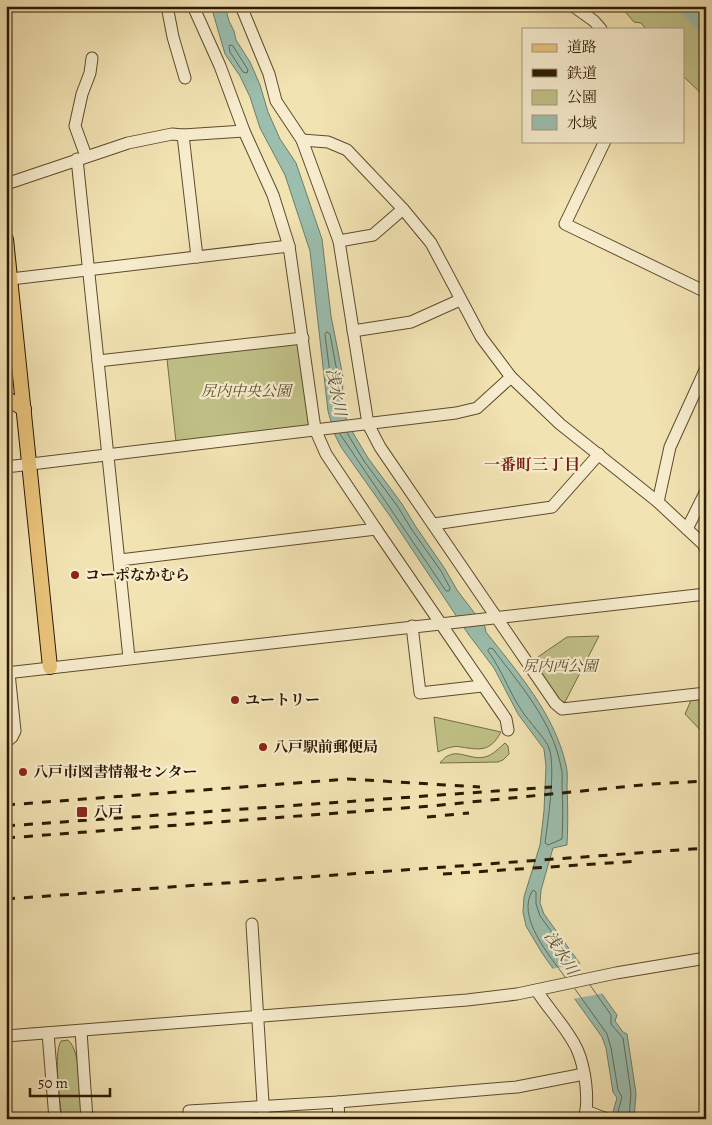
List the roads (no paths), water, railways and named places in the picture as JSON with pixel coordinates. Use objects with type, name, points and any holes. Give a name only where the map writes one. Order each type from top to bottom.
[{"type":"main road","points":[[6,239],[50,667]]},
{"type":"main road","points":[[6,398],[24,410]]},
{"type":"street","points":[[167,6],[173,37],[185,78]]},
{"type":"street","points":[[193,6],[220,66],[244,131],[273,195],[289,246],[315,429],[326,454],[442,622],[482,686],[506,719],[508,730]]},
{"type":"street","points":[[241,6],[269,74],[276,101],[302,140],[339,241],[365,424],[434,524],[492,617],[555,703],[562,709],[706,693]]},
{"type":"street","points":[[573,6],[594,21],[600,28]]},
{"type":"street","points":[[92,58],[76,126],[81,158],[98,362],[130,658]]},
{"type":"street","points":[[6,184],[128,142],[172,134],[244,131]]},
{"type":"street","points":[[183,135],[198,257]]},
{"type":"street","points":[[302,140],[328,142],[347,150],[403,209],[431,243],[460,300],[482,337],[511,377],[560,424],[658,502],[703,544],[706,550]]},
{"type":"street","points":[[605,142],[565,224],[706,292]]},
{"type":"street","points":[[339,241],[374,235],[403,209]]},
{"type":"street","points":[[11,279],[289,246]]},
{"type":"street","points":[[353,331],[411,322],[460,300]]},
{"type":"street","points":[[98,362],[303,338]]},
{"type":"street","points":[[658,502],[670,447],[706,368]]},
{"type":"street","points":[[6,467],[315,429],[456,414],[477,408],[511,377]]},
{"type":"street","points":[[434,524],[552,507],[600,454]]},
{"type":"street","points":[[687,529],[706,490]]},
{"type":"street","points":[[120,560],[376,529]]},
{"type":"street","points":[[6,742],[12,738],[15,731],[7,673],[442,622],[706,594]]},
{"type":"street","points":[[412,626],[420,693],[482,686]]},
{"type":"street","points":[[252,924],[263,1113]]},
{"type":"street","points":[[6,1036],[467,1000],[537,990],[706,958]]},
{"type":"street","points":[[537,990],[577,1050],[584,1074],[587,1095],[585,1115],[604,1118]]},
{"type":"street","points":[[81,1031],[87,1119]]},
{"type":"street","points":[[48,1033],[56,1119]]},
{"type":"street","points":[[190,1119],[189,1111],[263,1113],[338,1102],[517,1087],[584,1074]]},
{"type":"street","points":[[338,1102],[339,1119]]},
{"type":"water","name":"浅水川","points":[[211,6],[225,6],[236,40],[250,62],[280,139],[296,163],[322,239],[331,316],[343,377],[342,407],[353,433],[368,458],[402,504],[457,590],[485,627],[486,632],[534,694],[553,728],[560,746],[567,771],[567,845],[553,848],[541,890],[540,903],[544,914],[617,1015],[615,1021],[623,1032],[627,1034],[636,1093],[634,1119],[611,1119],[617,1098],[613,1092],[606,1048],[602,1037],[542,953],[526,926],[523,912],[524,897],[540,845],[544,811],[546,766],[544,749],[518,714],[494,668],[469,635],[390,516],[341,447],[335,435],[328,411],[310,251],[285,175],[260,128],[250,97],[240,76],[225,54]]},
{"type":"waterway","points":[[687,6],[706,25]]},
{"type":"railway","points":[[6,805],[348,779],[480,787]]},
{"type":"railway","points":[[6,838],[431,806],[652,784],[706,781]]},
{"type":"railway","points":[[6,826],[552,787]]},
{"type":"railway","points":[[427,817],[469,813]]},
{"type":"railway","points":[[6,899],[706,848]]},
{"type":"railway","points":[[443,874],[640,861]]},
{"type":"place","name":"コーポなかむら","points":[[75,575]]},
{"type":"place","name":"ユートリー","points":[[235,700]]},
{"type":"place","name":"八戸駅前郵便局","points":[[263,747]]},
{"type":"place","name":"八戸市図書情報センター","points":[[23,772]]},
{"type":"place","name":"八戸","points":[[82,812]]},
{"type":"district","name":"一番町三丁目","points":[[532,465]]},
{"type":"park label","name":"尻内中央公園","points":[[246,391]]},
{"type":"park label","name":"尻内西公園","points":[[560,666]]}]
